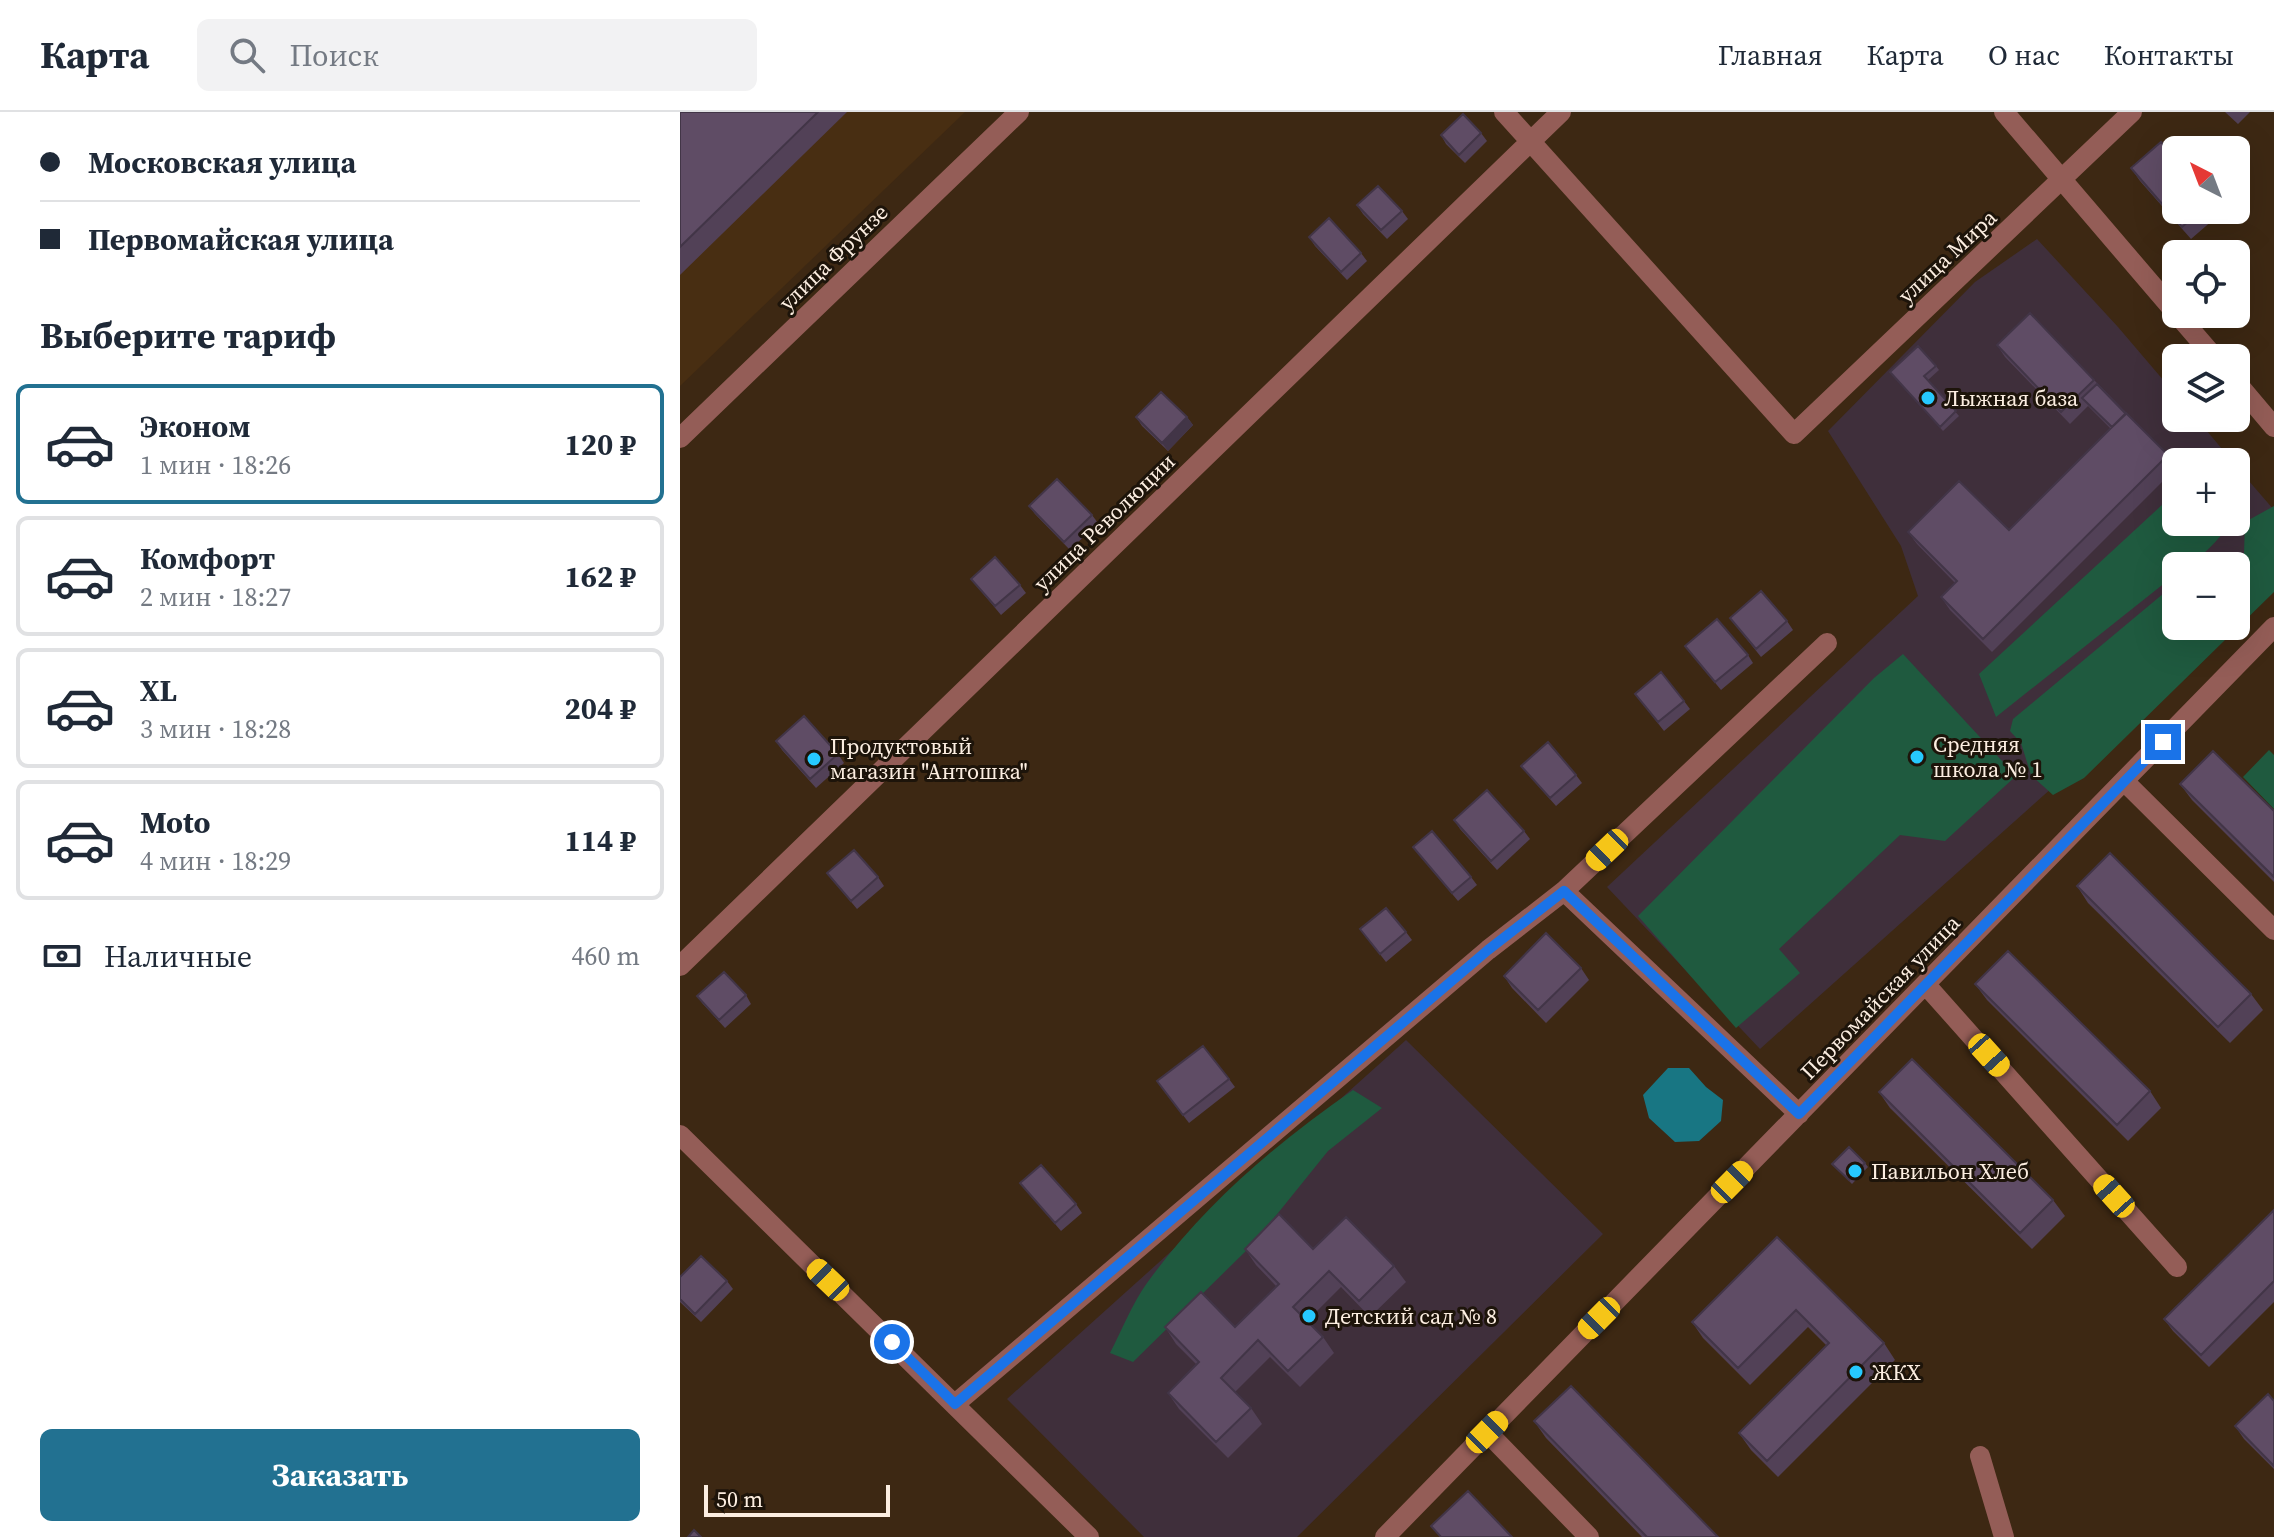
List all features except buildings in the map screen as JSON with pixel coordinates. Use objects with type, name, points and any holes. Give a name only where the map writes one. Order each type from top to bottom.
[{"type":"street","name":"улица Фрунзе","points":[[680,438],[1019,112]]},
{"type":"street","points":[[1504,112],[1531,142]]},
{"type":"street","name":"улица Революции","points":[[680,966],[1561,112]]},
{"type":"street","points":[[2004,112],[2162,296]]},
{"type":"street","name":"улица Мира","points":[[1531,142],[1794,434],[2132,112]]},
{"type":"street","points":[[2190,328],[2203,344]]},
{"type":"street","points":[[2250,399],[2274,427]]},
{"type":"street","name":"Первомайская улица","points":[[1386,1537],[2274,627]]},
{"type":"street","points":[[955,1404],[1476,960],[1564,891],[1827,643]]},
{"type":"street","points":[[2125,782],[2274,930]]},
{"type":"street","points":[[1564,891],[1799,1114]]},
{"type":"street","points":[[1926,985],[2177,1267]]},
{"type":"street","points":[[680,1135],[1089,1537]]},
{"type":"street","points":[[1487,1432],[1589,1537]]},
{"type":"street","points":[[1980,1456],[2004,1537]]},
{"type":"shaded area","points":[[680,112],[965,112],[680,386]]},
{"type":"shaded area","name":"Средняя школа № 1","points":[[2037,239],[2162,379],[2162,432],[2208,432],[2221,448],[2162,448],[2162,536],[2250,536],[2250,482],[2274,510],[2274,589],[2250,574],[2250,552],[2162,552],[2162,640],[2217,640],[1760,1049],[1607,887],[1918,596],[1901,546],[1828,431],[1975,282]]},
{"type":"shaded area","name":"Детский сад № 8","points":[[1406,1040],[1603,1234],[1297,1537],[1144,1537],[1007,1399]]},
{"type":"green space","points":[[2162,505],[2162,536],[2220,536],[2204,552],[2162,552],[2162,585],[1996,717],[1979,674]]},
{"type":"green space","points":[[2274,506],[2274,592],[2250,615],[2250,552],[2244,552],[2245,536],[2250,536],[2250,519]]},
{"type":"green space","points":[[2162,595],[2162,640],[2225,640],[2084,778],[2053,795],[2031,775],[2021,743],[2010,731],[2013,719]]},
{"type":"green space","points":[[1903,654],[2016,776],[1945,841],[1900,835],[1779,949],[1800,973],[1736,1028],[1638,916],[1874,678]]},
{"type":"green space","points":[[2269,750],[2274,755],[2274,809],[2243,777]]},
{"type":"green space","points":[[1353,1090],[1382,1108],[1328,1151],[1254,1243],[1133,1362],[1110,1353],[1142,1291],[1192,1228],[1268,1154]]},
{"type":"water","points":[[1668,1068],[1689,1068],[1723,1100],[1721,1121],[1699,1141],[1675,1142],[1649,1118],[1643,1095]]},
{"type":"place","name":"Лыжная база","points":[[1928,398]]},
{"type":"place","name":"Средняя школа № 1","points":[[1917,757]]},
{"type":"place","name":"Продуктовый магазин \"Антошка\"","points":[[814,759]]},
{"type":"place","name":"Павильон Хлеб","points":[[1855,1171]]},
{"type":"place","name":"Детский сад № 8","points":[[1309,1316]]},
{"type":"place","name":"ЖКХ","points":[[1856,1372]]},
{"type":"route","points":[[892,1342],[955,1404],[1488,950],[1564,891],[1799,1114],[2163,742]]}]
